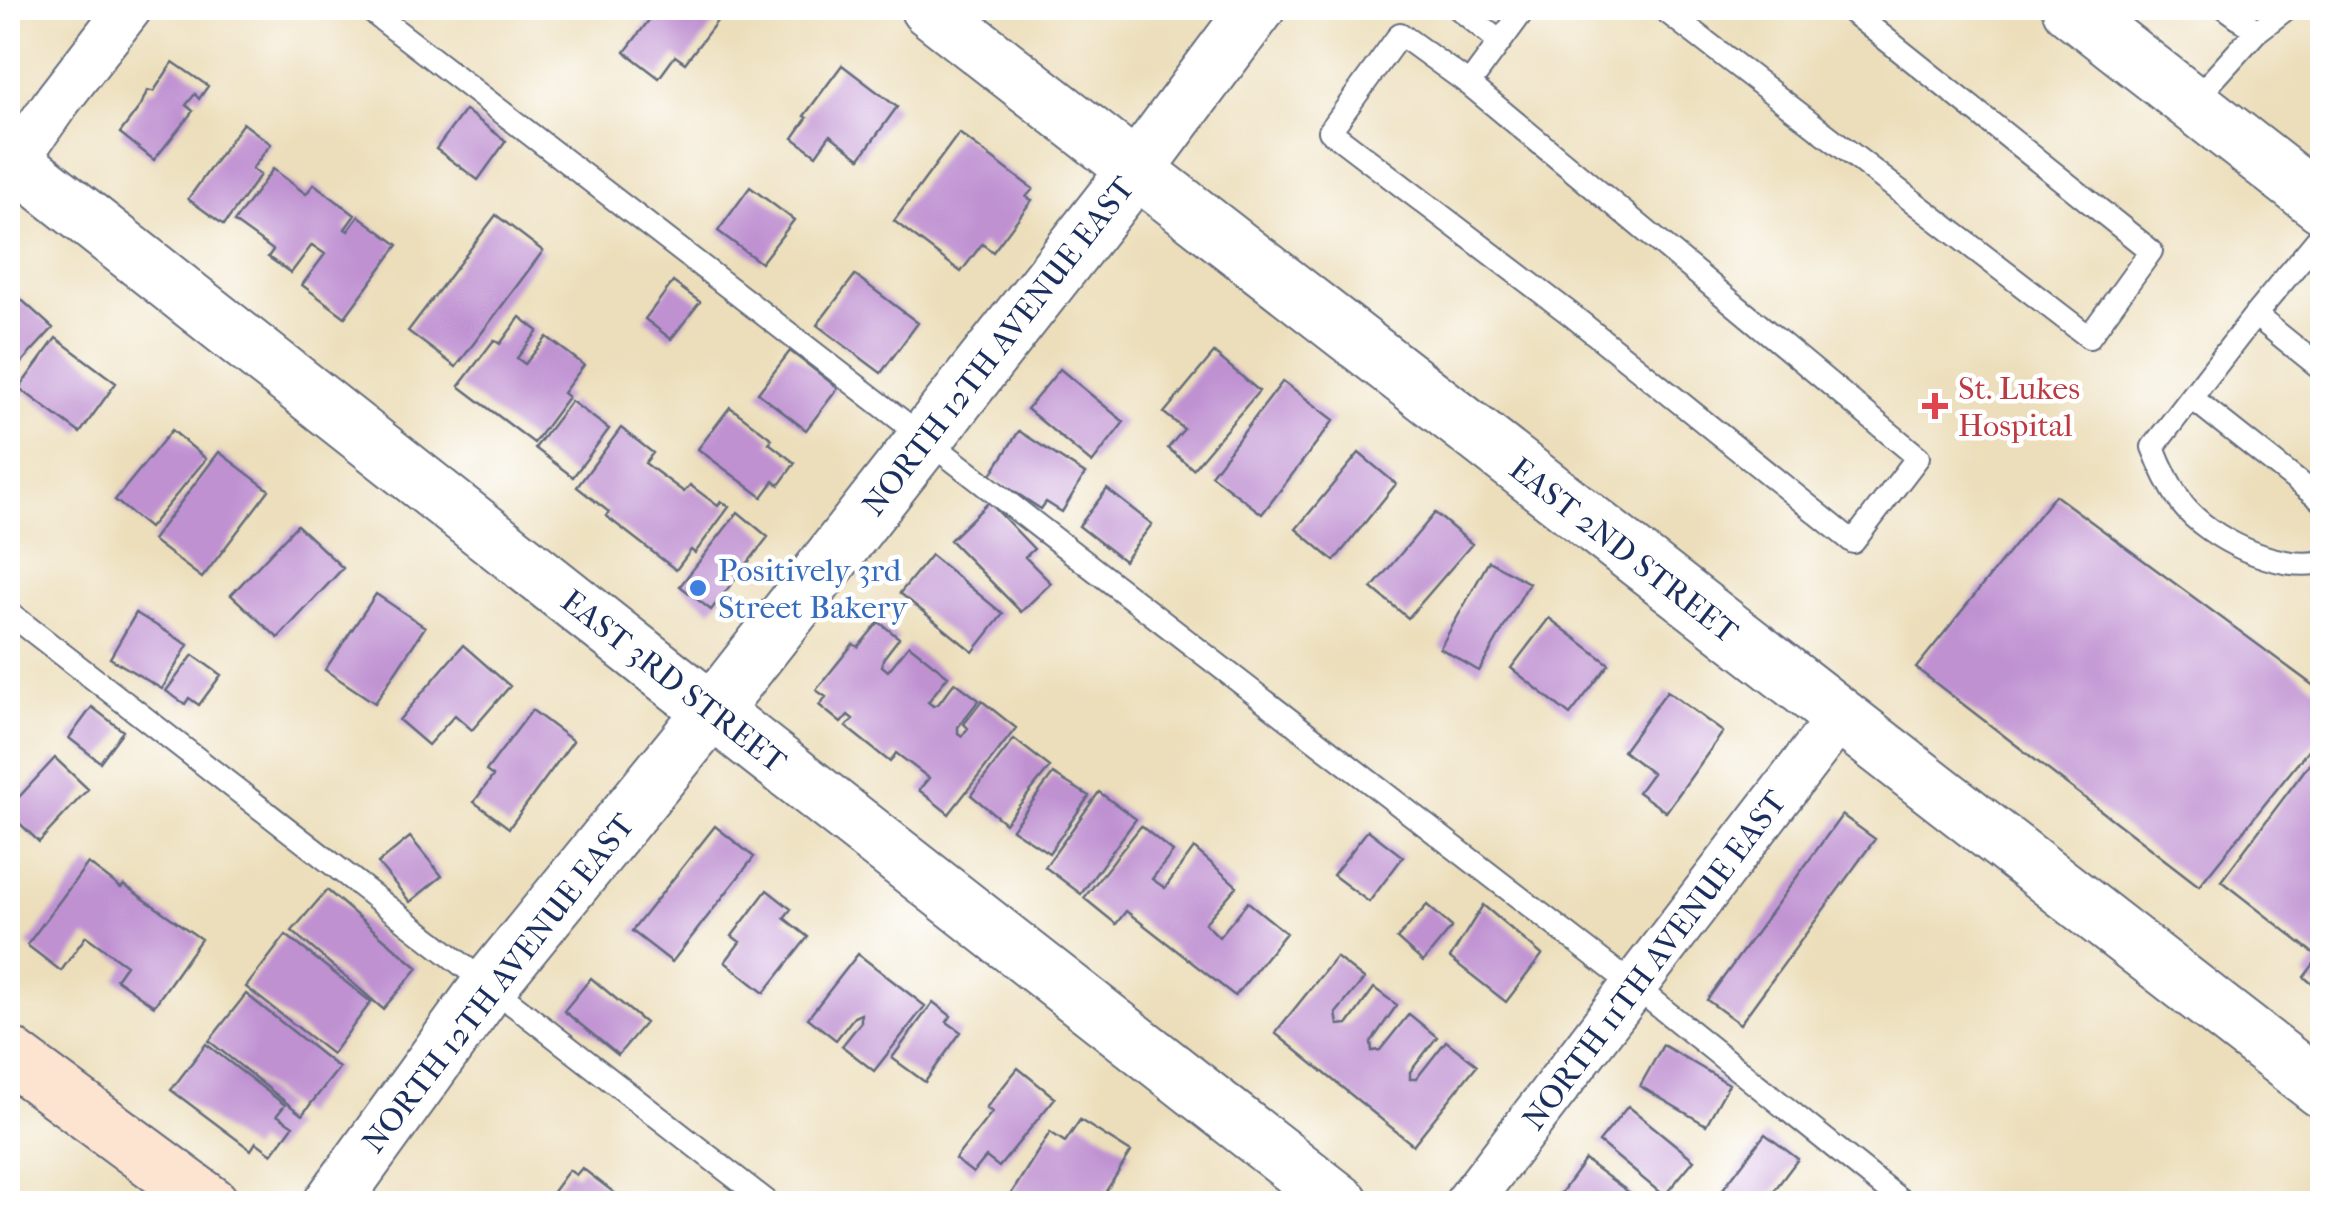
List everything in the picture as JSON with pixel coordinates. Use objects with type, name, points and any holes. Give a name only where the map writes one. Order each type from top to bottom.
[{"type":"main road","points":[[8,1054],[211,1204]]},
{"type":"street","points":[[10,163],[129,8]]},
{"type":"street","name":"EAST 2ND STREET","points":[[928,8],[2322,1090]]},
{"type":"street","name":"NORTH 12TH AVENUE EAST","points":[[331,1204],[490,984],[712,711],[1136,170],[1258,8]]},
{"type":"street","points":[[2070,8],[2322,205]]},
{"type":"street","name":"EAST 3RD STREET","points":[[10,163],[1342,1204]]},
{"type":"street","name":"NORTH 11TH AVENUE EAST","points":[[1467,1204],[1840,717]]},
{"type":"lane","points":[[367,8],[1634,986],[1906,1204]]},
{"type":"lane","points":[[1458,8],[1500,42]]},
{"type":"lane","points":[[1469,84],[1525,8]]},
{"type":"lane","points":[[1662,8],[2090,337],[2151,251],[1847,8]]},
{"type":"lane","points":[[2226,8],[2256,32]]},
{"type":"lane","points":[[2192,103],[2256,32],[2286,8]]},
{"type":"lane","points":[[1400,34],[1469,84],[1918,457],[1853,542],[1570,312],[1330,130],[1400,34]]},
{"type":"lane","points":[[2322,234],[2154,448],[2161,470],[2184,506],[2208,528],[2272,562],[2322,562]]},
{"type":"lane","points":[[2255,315],[2322,369]]},
{"type":"lane","points":[[2192,398],[2322,502]]},
{"type":"lane","points":[[8,612],[770,1204]]},
{"type":"building","points":[[658,8],[727,8],[685,63],[675,56],[659,78],[625,52]]},
{"type":"building","points":[[173,62],[208,86],[199,99],[195,94],[186,105],[193,111],[154,160],[120,133],[147,91],[154,91]]},
{"type":"building","points":[[842,65],[897,107],[860,158],[830,135],[816,155],[793,138],[807,118],[804,116]]},
{"type":"building","points":[[465,110],[506,141],[478,180],[436,149]]},
{"type":"building","points":[[243,123],[271,144],[252,169],[260,175],[224,225],[188,199]]},
{"type":"building","points":[[959,133],[1033,189],[1026,197],[1032,200],[993,252],[982,244],[961,272],[894,221]]},
{"type":"building","points":[[273,169],[306,194],[314,184],[355,215],[345,229],[348,231],[359,216],[398,245],[345,317],[302,285],[325,254],[312,245],[291,273],[268,257],[273,250],[234,222]]},
{"type":"building","points":[[750,187],[794,220],[761,263],[718,231]]},
{"type":"building","points":[[496,215],[543,251],[456,367],[408,331]]},
{"type":"building","points":[[855,275],[918,323],[881,373],[817,325]]},
{"type":"building","points":[[673,282],[700,302],[671,339],[645,319]]},
{"type":"building","points":[[14,293],[53,328],[8,377],[8,300]]},
{"type":"building","points":[[520,317],[538,331],[517,358],[525,364],[547,337],[584,365],[563,393],[568,397],[534,443],[459,386],[494,340],[500,344]]},
{"type":"building","points":[[56,338],[116,383],[80,433],[19,388]]},
{"type":"building","points":[[790,351],[838,388],[806,430],[758,393]]},
{"type":"building","points":[[1214,353],[1259,391],[1193,469],[1168,448],[1184,429],[1164,413]]},
{"type":"building","points":[[1060,369],[1124,422],[1092,463],[1027,409]]},
{"type":"building","points":[[1283,381],[1334,420],[1262,514],[1211,475]]},
{"type":"building","points":[[571,401],[609,429],[573,477],[535,448]]},
{"type":"building","points":[[730,407],[772,439],[769,443],[795,463],[779,485],[774,481],[762,497],[698,449]]},
{"type":"building","points":[[621,428],[653,453],[645,463],[684,492],[690,485],[718,506],[721,501],[729,507],[695,553],[691,550],[676,570],[606,516],[609,512],[577,487]]},
{"type":"building","points":[[172,430],[206,459],[149,528],[115,500]]},
{"type":"building","points":[[1019,431],[1085,474],[1062,512],[1046,502],[1041,509],[990,476]]},
{"type":"building","points":[[219,452],[269,490],[202,578],[152,540]]},
{"type":"building","points":[[1359,453],[1396,484],[1334,561],[1296,529]]},
{"type":"building","points":[[1107,489],[1152,524],[1124,561],[1079,526]]},
{"type":"building","points":[[2055,495],[2322,692],[2322,733],[2199,886],[1916,668]]},
{"type":"building","points":[[989,502],[1034,549],[1025,557],[1051,583],[1021,612],[950,540]]},
{"type":"building","points":[[738,512],[768,537],[711,610],[680,586]]},
{"type":"building","points":[[1435,513],[1472,544],[1408,618],[1372,588]]},
{"type":"building","points":[[297,525],[343,568],[278,638],[231,595]]},
{"type":"building","points":[[931,555],[1003,614],[973,652],[900,593]]},
{"type":"building","points":[[1489,561],[1529,583],[1479,671],[1440,648]]},
{"type":"building","points":[[376,594],[425,627],[375,703],[325,670]]},
{"type":"building","points":[[136,613],[188,645],[162,689],[110,658]]},
{"type":"building","points":[[1549,618],[1609,664],[1570,715],[1511,668]]},
{"type":"building","points":[[879,622],[899,638],[883,659],[882,666],[888,671],[909,645],[948,676],[928,702],[933,706],[955,682],[979,700],[958,727],[958,733],[962,736],[968,728],[964,724],[982,701],[1016,728],[949,814],[919,790],[929,778],[896,753],[890,762],[846,727],[853,719],[848,715],[841,723],[819,705],[826,697],[816,690],[853,644],[858,647]]},
{"type":"building","points":[[463,645],[510,686],[472,730],[455,715],[428,745],[399,720]]},
{"type":"building","points":[[193,655],[221,675],[199,705],[189,698],[185,704],[166,691]]},
{"type":"building","points":[[1667,691],[1723,732],[1666,812],[1638,792],[1652,773],[1623,751]]},
{"type":"building","points":[[92,707],[123,731],[100,762],[69,738]]},
{"type":"building","points":[[532,710],[573,741],[509,828],[474,802],[493,776],[486,771]]},
{"type":"building","points":[[1014,739],[1050,767],[1005,823],[971,795]]},
{"type":"building","points":[[2322,747],[2322,992],[2304,977],[2319,957],[2221,881]]},
{"type":"building","points":[[55,758],[88,789],[39,842],[8,809]]},
{"type":"building","points":[[1053,774],[1089,796],[1049,853],[1012,829]]},
{"type":"building","points":[[1099,792],[1136,819],[1081,894],[1045,867]]},
{"type":"building","points":[[1842,815],[1875,839],[1740,1024],[1707,1000]]},
{"type":"building","points":[[715,826],[754,857],[672,962],[632,931]]},
{"type":"building","points":[[1141,826],[1173,852],[1152,879],[1165,888],[1194,848],[1237,886],[1205,923],[1219,937],[1248,902],[1286,933],[1235,996],[1126,911],[1116,924],[1084,898]]},
{"type":"building","points":[[1368,830],[1403,857],[1369,902],[1333,875]]},
{"type":"building","points":[[410,837],[442,876],[410,902],[378,863]]},
{"type":"building","points":[[88,863],[201,939],[154,1006],[116,979],[126,965],[86,936],[61,971],[27,945]]},
{"type":"building","points":[[327,890],[418,968],[383,1009],[292,931]]},
{"type":"building","points":[[767,890],[791,909],[784,918],[808,937],[764,993],[725,962],[740,942],[732,936]]},
{"type":"building","points":[[1427,905],[1452,927],[1423,962],[1397,939]]},
{"type":"building","points":[[1483,905],[1542,955],[1506,1002],[1450,958]]},
{"type":"building","points":[[286,935],[371,1002],[332,1054],[246,987]]},
{"type":"building","points":[[858,954],[925,1006],[874,1071],[842,1046],[861,1022],[861,1014],[836,1040],[808,1018]]},
{"type":"building","points":[[1336,957],[1364,979],[1336,1013],[1338,1025],[1348,1024],[1374,988],[1397,1005],[1371,1042],[1372,1051],[1380,1050],[1409,1014],[1437,1037],[1410,1072],[1410,1079],[1416,1079],[1446,1041],[1477,1065],[1413,1145],[1275,1033]]},
{"type":"building","points":[[591,978],[645,1023],[618,1055],[564,1011]]},
{"type":"building","points":[[246,994],[339,1068],[302,1115],[209,1041]]},
{"type":"building","points":[[933,1002],[951,1016],[947,1022],[961,1032],[925,1082],[892,1058]]},
{"type":"building","points":[[206,1044],[285,1105],[277,1115],[293,1126],[272,1154],[256,1142],[251,1150],[171,1090]]},
{"type":"building","points":[[1663,1045],[1729,1084],[1706,1125],[1640,1086]]},
{"type":"building","points":[[1018,1068],[1055,1098],[999,1167],[986,1157],[973,1173],[955,1159],[992,1112],[986,1108]]},
{"type":"building","points":[[1628,1106],[1694,1160],[1664,1196],[1599,1142]]},
{"type":"building","points":[[1080,1120],[1131,1152],[1098,1204],[1026,1204],[1011,1194],[1050,1132],[1065,1142]]},
{"type":"building","points":[[1765,1134],[1798,1159],[1764,1204],[1742,1204],[1723,1189]]},
{"type":"building","points":[[1585,1160],[1645,1204],[1553,1204]]},
{"type":"building","points":[[582,1168],[629,1204],[544,1204],[569,1170],[576,1175]]},
{"type":"place","name":"St. Lukes Hospital","points":[[1935,406]]},
{"type":"place","name":"Positively 3rd Street Bakery","points":[[698,588]]}]
